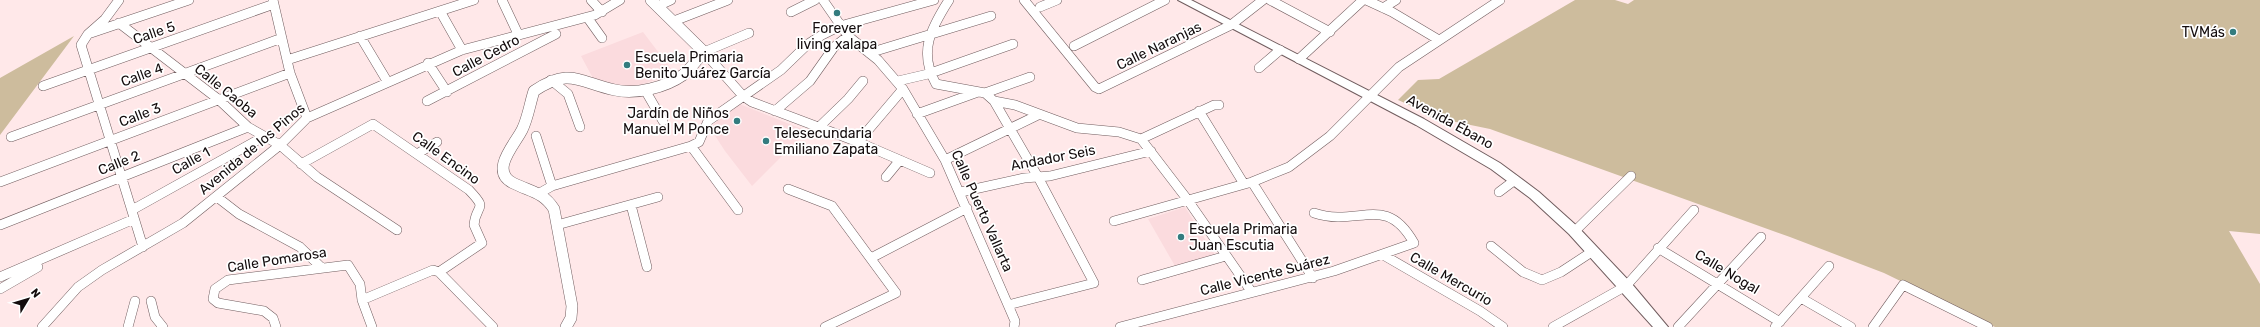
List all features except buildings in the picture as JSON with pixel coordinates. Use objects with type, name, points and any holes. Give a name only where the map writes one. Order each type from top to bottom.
[{"type":"main road","name":"Avenida Ébano","points":[[1182,0],[1440,130],[1515,180],[1574,232],[1593,251],[1626,286],[1661,327]]},
{"type":"street","points":[[119,0],[105,19],[88,34],[81,45],[143,247]]},
{"type":"street","points":[[88,34],[189,0]]},
{"type":"street","points":[[287,60],[474,0]]},
{"type":"street","points":[[502,0],[518,34]]},
{"type":"street","points":[[591,0],[602,12]]},
{"type":"street","name":"Avenida de los Pinos","points":[[42,327],[78,287],[102,270],[183,223],[280,145],[307,118],[428,63],[462,50],[587,17],[602,12],[620,0]]},
{"type":"street","points":[[654,3],[671,0]]},
{"type":"street","points":[[674,20],[728,0]]},
{"type":"street","points":[[791,12],[815,0]]},
{"type":"street","name":"Calle Puerto Vallarta","points":[[823,0],[848,36],[869,53],[898,81],[945,160],[961,192],[1015,321],[1014,327]]},
{"type":"street","points":[[538,194],[552,186],[691,146],[699,142],[708,121],[781,70],[808,44],[840,26],[934,0]]},
{"type":"street","points":[[949,0],[937,18],[930,35],[926,56],[928,74],[936,84],[982,92],[994,101],[1038,177],[1094,283],[1008,305]]},
{"type":"street","name":"Calle Naranjas","points":[[1024,0],[1062,48],[1095,87],[1099,89],[1232,25],[1263,0]]},
{"type":"street","points":[[1040,7],[1057,0]]},
{"type":"street","points":[[1074,46],[1165,0]]},
{"type":"street","points":[[1270,0],[1330,32]]},
{"type":"street","points":[[1299,59],[1364,0],[1383,8],[1439,40]]},
{"type":"street","points":[[1383,8],[1396,0]]},
{"type":"street","points":[[1114,221],[1187,199],[1248,183],[1280,172],[1308,154],[1370,96],[1398,67],[1500,0]]},
{"type":"street","points":[[274,2],[290,73],[307,118]]},
{"type":"street","name":"Calle 5","points":[[43,86],[274,2]]},
{"type":"street","points":[[654,3],[674,20],[743,96],[752,102],[858,142],[930,173]]},
{"type":"street","points":[[440,11],[462,50]]},
{"type":"street","points":[[869,53],[991,16]]},
{"type":"street","points":[[587,17],[602,38]]},
{"type":"street","name":"Calle Caoba","points":[[119,23],[218,99],[248,127],[263,137],[280,145],[317,177],[396,230]]},
{"type":"street","points":[[566,327],[571,318],[572,306],[557,225],[551,203],[547,198],[512,182],[504,172],[504,159],[523,129],[534,91],[551,80],[568,77],[617,91],[645,90],[674,80],[684,74],[704,52],[749,33]]},
{"type":"street","name":"Calle Cedro","points":[[427,101],[447,92],[556,34]]},
{"type":"street","points":[[360,36],[387,81]]},
{"type":"street","points":[[775,111],[810,80],[834,47],[848,36]]},
{"type":"street","name":"Calle 4","points":[[11,137],[282,38]]},
{"type":"street","points":[[898,81],[928,74],[1013,44]]},
{"type":"street","points":[[1259,68],[1280,50]]},
{"type":"street","points":[[428,63],[447,92]]},
{"type":"street","name":"Calle 3","points":[[0,182],[290,73]]},
{"type":"street","points":[[917,114],[1030,77]]},
{"type":"street","points":[[551,80],[568,94],[580,127]]},
{"type":"street","points":[[819,127],[848,99],[863,81]]},
{"type":"street","points":[[858,142],[903,89]]},
{"type":"street","points":[[645,90],[663,121]]},
{"type":"street","points":[[994,101],[1010,103],[1038,115],[1076,128],[1130,134],[1141,139],[1187,199],[1251,291]]},
{"type":"street","points":[[1141,139],[1200,111],[1219,105]]},
{"type":"street","points":[[1200,111],[1313,278]]},
{"type":"street","points":[[945,160],[1038,115]]},
{"type":"street","name":"Calle Encino","points":[[301,164],[373,124],[469,190],[480,202],[481,206],[474,220],[473,226],[482,239],[482,243],[436,271]]},
{"type":"street","name":"Calle 2","points":[[0,225],[248,127]]},
{"type":"street","points":[[536,136],[552,186]]},
{"type":"street","name":"Calle 1","points":[[0,289],[67,250],[133,215],[263,137]]},
{"type":"street","points":[[417,154],[437,142]]},
{"type":"street","points":[[691,146],[738,210]]},
{"type":"street","name":"Andador Seis","points":[[961,192],[1024,178],[1050,176],[1151,151]]},
{"type":"street","points":[[886,177],[900,160]]},
{"type":"street","points":[[1574,232],[1631,176]]},
{"type":"street","points":[[1499,192],[1515,180]]},
{"type":"street","points":[[788,189],[832,206],[896,293],[825,327]]},
{"type":"street","points":[[217,197],[239,214],[300,247],[322,268]]},
{"type":"street","points":[[557,225],[658,197]]},
{"type":"street","points":[[631,205],[647,267]]},
{"type":"street","points":[[871,258],[967,208]]},
{"type":"street","points":[[1553,327],[1626,286],[1658,248],[1694,210]]},
{"type":"street","name":"Calle Vicente Suárez","points":[[1120,327],[1251,291],[1313,278],[1385,256],[1414,243],[1410,234],[1400,222],[1392,217],[1371,214],[1333,218],[1314,213]]},
{"type":"street","points":[[1678,327],[1761,237]]},
{"type":"street","points":[[1491,246],[1528,276],[1538,280],[1548,279],[1593,251]]},
{"type":"street","name":"Calle Nogal","points":[[1658,248],[1718,282],[1778,324]]},
{"type":"street","name":"Calle 1","points":[[0,278],[67,250]]},
{"type":"street","points":[[1142,280],[1226,256]]},
{"type":"street","name":"Calle Mercurio","points":[[1385,256],[1480,311],[1502,327]]},
{"type":"street","name":"Calle Pomarosa","points":[[276,327],[273,318],[264,311],[218,303],[213,299],[213,291],[219,285],[228,280],[348,265],[360,284],[362,300]]},
{"type":"street","points":[[1778,324],[1828,266]]},
{"type":"street","points":[[372,327],[362,300],[436,271],[493,327]]},
{"type":"street","points":[[1873,327],[1903,285],[1988,327]]},
{"type":"street","points":[[1801,298],[1851,327]]},
{"type":"street","points":[[128,327],[135,301]]},
{"type":"street","points":[[151,301],[155,317],[163,327]]},
{"type":"shaded area","points":[[1575,0],[1615,0],[1628,4],[1634,0],[2260,0],[2260,234],[2229,231],[2260,284],[2260,327],[1995,327],[1884,273],[1790,237],[1490,129],[1427,116],[1423,111],[1398,100],[1418,80],[1439,79]]},
{"type":"shaded area","name":"Escuela Primaria Benito Juárez García","points":[[643,32],[675,74],[636,86],[619,87],[595,82],[581,56]]},
{"type":"shaded area","points":[[74,36],[0,135],[0,78]]},
{"type":"shaded area","name":"Telesecundaria Emiliano Zapata","points":[[737,103],[807,131],[752,186],[725,151],[710,128]]},
{"type":"shaded area","name":"Escuela Primaria Juan Escutia","points":[[1185,207],[1215,255],[1175,266],[1148,219]]},
{"type":"place","name":"Forever living xalapa","points":[[837,13]]},
{"type":"place","name":"TVMás","points":[[2233,32]]},
{"type":"place","name":"Escuela Primaria Benito Juárez García","points":[[627,65]]},
{"type":"place","name":"Jardín de Niños Manuel M Ponce","points":[[737,121]]},
{"type":"place","name":"Telesecundaria Emiliano Zapata","points":[[766,141]]},
{"type":"place","name":"Escuela Primaria Juan Escutia","points":[[1181,237]]}]
